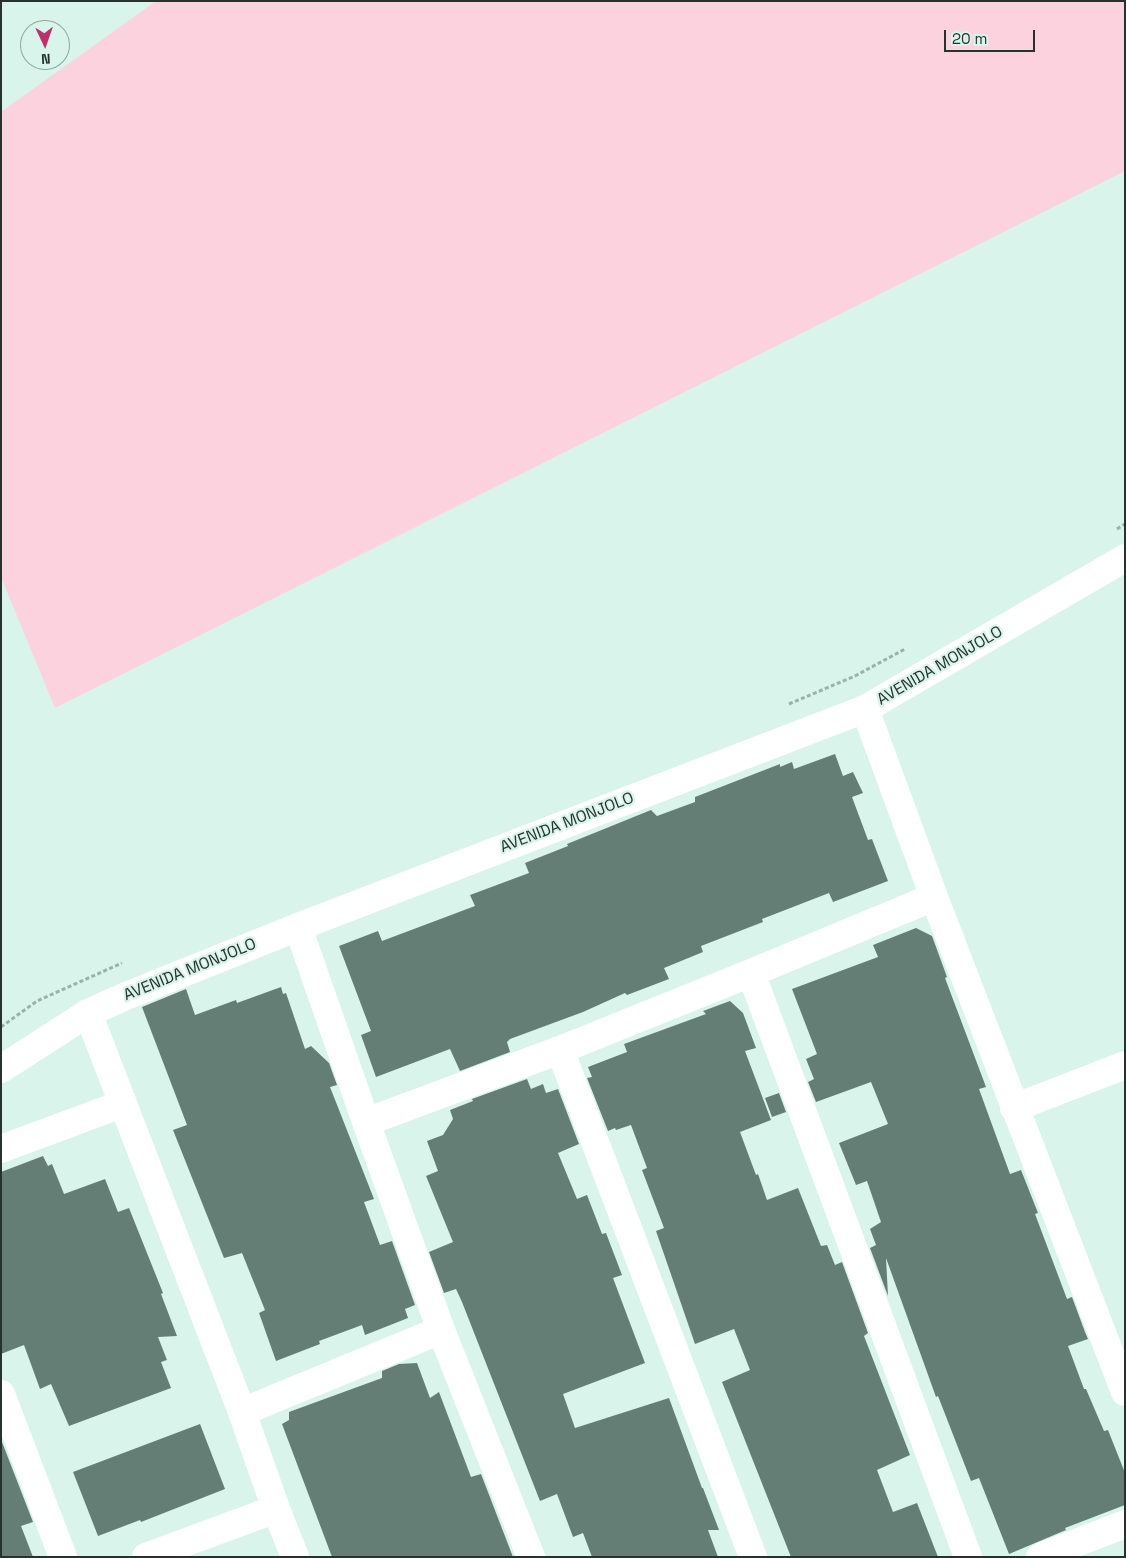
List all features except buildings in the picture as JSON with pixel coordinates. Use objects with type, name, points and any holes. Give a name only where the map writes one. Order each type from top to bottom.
[{"type":"street","name":"AVENIDA MONJOLO","points":[[1,1069],[88,1013],[126,996],[298,927],[865,709],[1125,558]]},
{"type":"street","points":[[865,709],[1014,1108],[1125,1392]]},
{"type":"street","points":[[366,1122],[560,1050],[934,897]]},
{"type":"street","points":[[298,927],[366,1122],[442,1330],[531,1557]]},
{"type":"street","points":[[751,973],[968,1557]]},
{"type":"street","points":[[88,1013],[242,1412],[295,1557]]},
{"type":"street","points":[[560,1050],[753,1557]]},
{"type":"street","points":[[1014,1108],[1125,1065]]},
{"type":"street","points":[[1,1149],[122,1104]]},
{"type":"street","points":[[242,1412],[442,1330]]},
{"type":"street","points":[[1,1394],[63,1557]]},
{"type":"street","points":[[146,1557],[276,1509]]},
{"type":"street","points":[[1040,1557],[1125,1524]]},
{"type":"path","points":[[1116,529],[1125,524]]},
{"type":"path","points":[[785,706],[855,676],[906,648]]},
{"type":"path","points":[[1,1027],[36,1001],[126,962]]},
{"type":"shaded area","points":[[156,1],[1125,1],[1125,171],[55,708],[1,577],[1,112],[60,70],[70,70],[70,63]]}]
